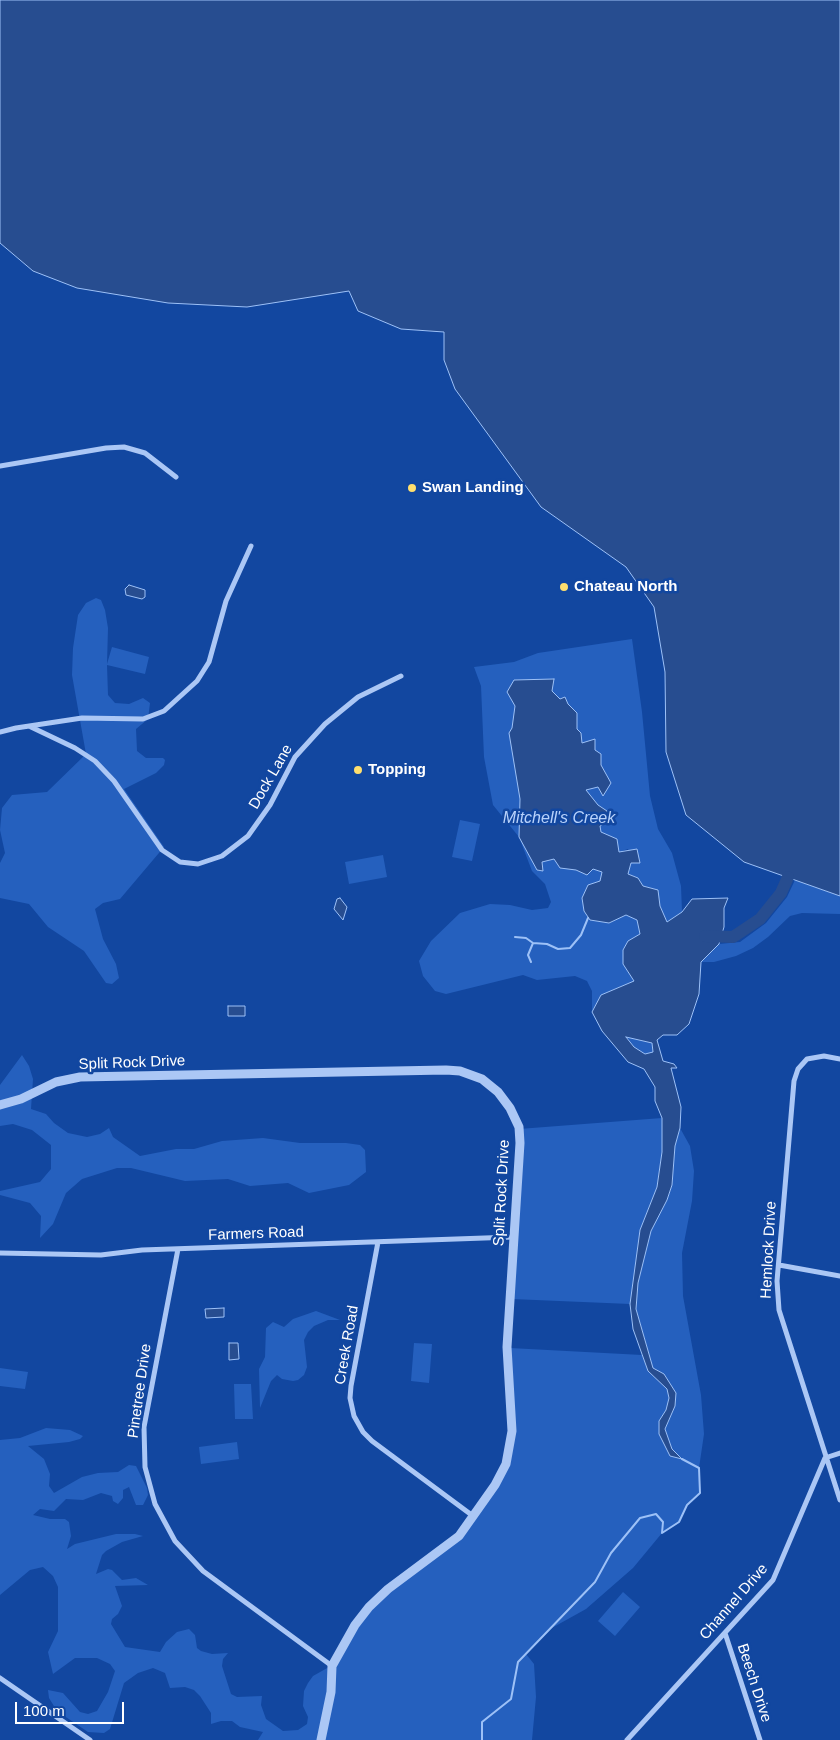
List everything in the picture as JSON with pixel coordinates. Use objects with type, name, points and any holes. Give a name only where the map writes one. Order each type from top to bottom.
[{"type":"street","points":[[0,466],[106,448],[124,447],[145,453],[176,477]]},
{"type":"street","points":[[0,732],[82,718],[143,719],[164,711],[181,698],[197,681],[209,662],[226,601],[251,546]]},
{"type":"street","name":"Dock Lane","points":[[31,727],[75,748],[95,761],[114,781],[162,850],[180,862],[198,864],[222,856],[248,836],[270,805],[294,756],[325,724],[358,697],[402,676]]},
{"type":"street","name":"Hemlock Drive","points":[[840,1059],[824,1056],[809,1058],[802,1063],[794,1081],[777,1297],[779,1310],[840,1500]]},
{"type":"street","name":"Split Rock Drive","points":[[0,1105],[21,1099],[56,1082],[80,1078],[460,1071],[482,1079],[498,1092],[510,1108],[519,1127],[520,1142],[507,1346],[512,1411],[511,1443],[506,1464],[495,1485],[452,1542],[388,1589],[369,1607],[355,1625],[332,1666],[331,1692],[321,1740]]},
{"type":"street","name":"Farmers Road","points":[[0,1253],[101,1255],[142,1250],[513,1236]]},
{"type":"street","name":"Creek Road","points":[[378,1242],[351,1386],[350,1398],[354,1416],[363,1432],[372,1441],[473,1516]]},
{"type":"street","name":"Pinetree Drive","points":[[178,1249],[144,1427],[145,1467],[156,1504],[176,1541],[203,1571],[332,1666]]},
{"type":"street","points":[[779,1265],[840,1276]]},
{"type":"street","points":[[825,1458],[840,1453]]},
{"type":"street","name":"Channel Drive","points":[[627,1740],[773,1580],[825,1458]]},
{"type":"street","name":"Beech Drive","points":[[725,1633],[760,1740]]},
{"type":"street","points":[[0,1678],[90,1740]]},
{"type":"shaded area","points":[[96,598],[101,600],[105,610],[108,628],[107,664],[112,647],[149,657],[145,674],[107,665],[108,695],[115,703],[129,704],[143,698],[150,703],[148,719],[136,729],[137,751],[146,758],[163,758],[165,760],[164,765],[156,773],[124,789],[164,847],[120,899],[103,903],[95,909],[103,939],[116,964],[119,978],[112,984],[106,983],[84,951],[48,927],[29,904],[0,898],[0,863],[5,853],[0,830],[2,808],[12,795],[47,792],[86,754],[72,675],[73,648],[78,615],[86,603]]},
{"type":"shaded area","points":[[632,639],[642,712],[650,796],[658,829],[672,853],[681,886],[682,912],[667,922],[660,906],[658,890],[643,886],[638,878],[628,874],[631,863],[628,849],[619,852],[617,840],[600,881],[582,898],[584,911],[590,920],[609,923],[626,915],[637,920],[640,934],[628,941],[623,950],[623,964],[634,981],[601,995],[592,1012],[592,991],[587,981],[575,976],[537,980],[523,975],[446,994],[435,991],[423,976],[419,961],[431,941],[460,913],[490,904],[510,905],[532,910],[548,908],[551,902],[545,884],[532,871],[519,837],[493,805],[484,757],[481,686],[474,667],[514,662],[538,653]]},
{"type":"shaded area","points":[[460,820],[480,824],[472,861],[452,857]]},
{"type":"shaded area","points":[[383,855],[387,877],[349,884],[345,862]]},
{"type":"shaded area","points":[[795,880],[840,896],[840,914],[802,913],[790,916],[753,948],[736,956],[714,962],[701,962],[719,944],[740,942],[766,923],[787,897]]},
{"type":"shaded area","points":[[626,1036],[652,1043],[653,1052],[645,1054],[634,1047]]},
{"type":"shaded area","points":[[22,1055],[29,1066],[33,1079],[31,1109],[46,1114],[54,1123],[68,1133],[87,1137],[100,1134],[109,1128],[113,1137],[140,1156],[176,1149],[194,1149],[222,1141],[263,1138],[300,1143],[346,1143],[360,1145],[365,1150],[366,1172],[349,1185],[309,1193],[288,1183],[250,1186],[228,1179],[185,1181],[131,1168],[117,1168],[82,1179],[66,1193],[53,1224],[40,1238],[41,1216],[30,1203],[0,1195],[0,1191],[40,1182],[51,1169],[51,1145],[32,1130],[13,1124],[0,1126],[0,1085]]},
{"type":"shaded area","points":[[662,1118],[662,1152],[657,1187],[640,1230],[630,1304],[512,1299],[519,1129]]},
{"type":"shaded area","points":[[680,1128],[690,1146],[694,1171],[692,1201],[682,1253],[683,1296],[701,1395],[704,1434],[699,1468],[700,1493],[687,1505],[679,1522],[662,1533],[633,1568],[586,1609],[550,1629],[526,1654],[534,1664],[536,1697],[532,1740],[258,1740],[263,1732],[240,1727],[232,1721],[221,1721],[211,1724],[211,1713],[194,1690],[185,1687],[170,1688],[165,1673],[153,1668],[138,1673],[124,1683],[110,1729],[104,1733],[88,1732],[57,1711],[49,1698],[48,1690],[63,1693],[80,1712],[88,1714],[97,1711],[108,1692],[115,1671],[110,1664],[97,1658],[75,1658],[53,1674],[48,1652],[58,1631],[58,1587],[53,1576],[43,1567],[30,1570],[0,1595],[0,1440],[20,1438],[46,1428],[70,1430],[83,1436],[80,1439],[69,1442],[28,1446],[44,1459],[50,1474],[49,1486],[54,1493],[82,1477],[98,1473],[118,1472],[129,1465],[136,1466],[147,1488],[148,1495],[143,1505],[136,1505],[129,1487],[123,1490],[123,1498],[118,1504],[113,1501],[112,1496],[101,1493],[83,1500],[66,1499],[54,1511],[40,1509],[33,1515],[50,1519],[65,1519],[69,1522],[71,1536],[67,1549],[75,1544],[116,1534],[143,1536],[122,1542],[106,1551],[102,1555],[96,1574],[108,1569],[112,1570],[122,1580],[136,1578],[148,1585],[115,1586],[122,1606],[118,1614],[112,1619],[111,1624],[125,1647],[160,1652],[166,1642],[177,1632],[189,1629],[195,1635],[197,1648],[201,1651],[212,1654],[228,1653],[223,1659],[222,1666],[231,1694],[237,1697],[262,1696],[261,1705],[266,1719],[283,1731],[298,1730],[307,1724],[308,1717],[303,1706],[304,1691],[308,1683],[313,1676],[329,1667],[369,1607],[452,1543],[497,1486],[511,1443],[510,1348],[642,1355],[648,1371],[667,1388],[669,1398],[666,1410],[659,1421],[670,1456],[681,1458],[672,1449],[665,1429],[675,1406],[664,1374],[653,1368],[636,1309],[638,1283],[651,1231],[667,1200],[672,1185],[675,1146]]},
{"type":"shaded area","points":[[316,1311],[340,1320],[328,1320],[314,1326],[308,1332],[304,1340],[307,1367],[304,1375],[298,1380],[293,1381],[282,1379],[277,1375],[271,1381],[260,1408],[259,1369],[265,1357],[266,1328],[273,1322],[284,1327],[293,1319]]},
{"type":"shaded area","points":[[414,1343],[432,1344],[429,1383],[411,1381]]},
{"type":"shaded area","points":[[0,1368],[28,1372],[25,1389],[0,1386]]},
{"type":"shaded area","points":[[234,1384],[251,1384],[253,1419],[235,1419]]},
{"type":"shaded area","points":[[237,1442],[239,1459],[201,1464],[199,1447]]},
{"type":"shaded area","points":[[623,1592],[640,1607],[615,1636],[598,1621]]},
{"type":"water","points":[[0,0],[840,0],[840,896],[744,862],[686,815],[666,752],[665,672],[654,607],[626,567],[541,507],[455,389],[444,360],[444,332],[401,329],[358,311],[349,291],[247,307],[168,303],[77,288],[33,271],[0,243]]},
{"type":"water","points":[[129,585],[145,590],[145,597],[142,599],[126,595],[125,589]]},
{"type":"water","name":"Mitchell's Creek","points":[[554,679],[552,691],[560,699],[565,697],[568,704],[577,713],[577,729],[581,733],[582,743],[595,739],[595,750],[601,754],[601,765],[611,783],[603,796],[598,787],[586,790],[598,805],[607,811],[611,820],[600,826],[601,832],[617,839],[619,852],[637,849],[640,863],[631,863],[628,874],[638,878],[643,886],[658,890],[660,906],[667,922],[682,912],[692,899],[728,898],[724,908],[724,927],[719,944],[701,962],[699,994],[689,1024],[677,1035],[663,1035],[657,1040],[663,1061],[674,1064],[677,1068],[671,1068],[681,1107],[680,1128],[675,1146],[672,1185],[667,1200],[651,1231],[638,1283],[636,1309],[653,1368],[664,1374],[676,1393],[675,1406],[665,1429],[672,1449],[682,1459],[670,1456],[659,1434],[659,1421],[666,1410],[669,1398],[667,1389],[648,1371],[633,1329],[630,1304],[640,1230],[657,1187],[662,1152],[662,1118],[655,1101],[655,1087],[644,1069],[628,1062],[602,1031],[592,1012],[601,995],[634,981],[623,964],[623,950],[628,941],[640,934],[637,920],[626,915],[609,923],[590,920],[584,911],[582,898],[588,885],[600,881],[602,872],[593,869],[587,875],[576,870],[560,868],[554,859],[542,862],[543,871],[537,870],[519,837],[520,799],[509,733],[512,728],[515,706],[507,692],[514,680]],"holes":[[[626,1037],[652,1043],[653,1052],[645,1054],[634,1047]]]},
{"type":"water","points":[[340,898],[347,907],[343,920],[334,909],[337,899]]},
{"type":"water","points":[[228,1006],[245,1006],[245,1016],[228,1016]]},
{"type":"water","points":[[224,1308],[224,1317],[206,1318],[205,1309]]},
{"type":"water","points":[[229,1343],[238,1343],[239,1359],[229,1360]]},
{"type":"waterway","name":"Mitchell's Creek","points":[[705,936],[733,937],[760,919],[781,893],[788,877]]},
{"type":"waterway","points":[[531,962],[528,955],[533,943],[547,944],[558,949],[570,948],[581,935],[588,918]]},
{"type":"waterway","points":[[515,937],[526,938],[533,943]]},
{"type":"waterway","name":"Mitchell's Creek","points":[[482,1740],[482,1722],[511,1699],[518,1662],[595,1582],[611,1553],[640,1518],[656,1514],[663,1522],[662,1533],[679,1522],[687,1505],[700,1493],[699,1468],[682,1459]]},
{"type":"place","name":"Swan Landing","points":[[412,488]]},
{"type":"place","name":"Chateau North","points":[[564,587]]},
{"type":"place","name":"Topping","points":[[358,770]]}]
